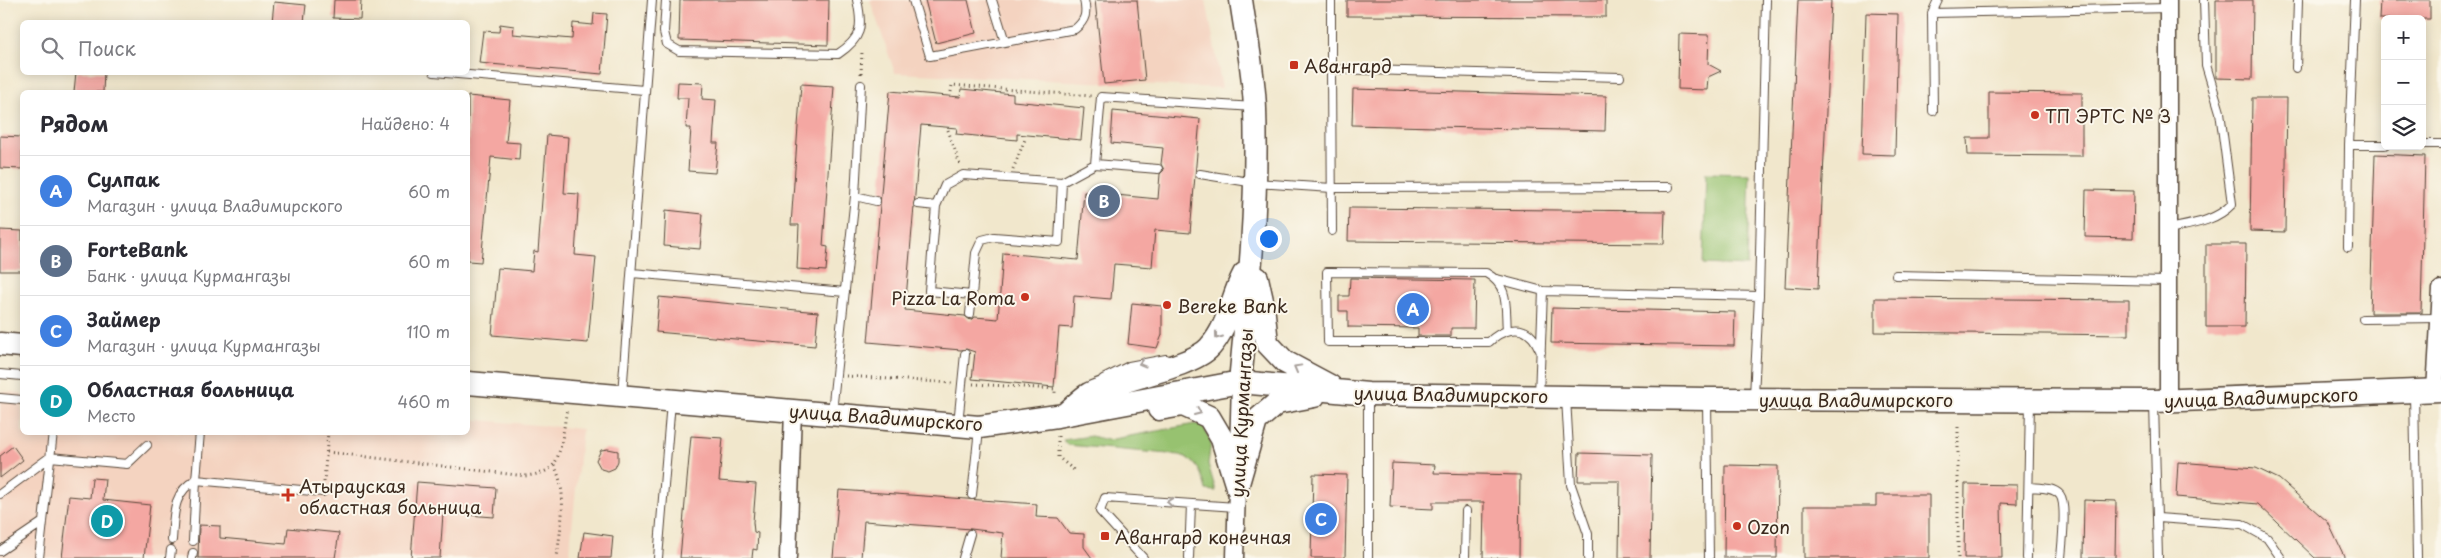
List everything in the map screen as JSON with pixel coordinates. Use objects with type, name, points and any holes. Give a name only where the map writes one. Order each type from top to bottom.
[{"type":"street","name":"улица Курмангазы","points":[[1235,558],[1240,382],[1252,260],[1255,183],[1255,107],[1241,0]]},
{"type":"street","points":[[2161,401],[2168,229],[2168,4]]},
{"type":"street","points":[[1061,424],[1088,395],[1190,359],[1208,349],[1223,331],[1238,286],[1252,260]]},
{"type":"street","points":[[1252,260],[1263,305],[1267,343],[1285,362],[1339,392]]},
{"type":"street","points":[[2430,391],[2441,289]]},
{"type":"street","points":[[0,344],[20,346]]},
{"type":"street","name":"улица Владимирского","points":[[470,383],[968,426],[1061,424],[1240,382],[1368,394],[1707,399],[2161,401],[2430,391]]},
{"type":"street","points":[[1236,497],[1256,421],[1277,403],[1339,392]]},
{"type":"street","points":[[1061,424],[1183,405],[1209,417],[1222,439],[1236,497]]},
{"type":"street","points":[[788,558],[793,410]]},
{"type":"lane","points":[[622,396],[652,0]]},
{"type":"lane","points":[[666,0],[664,32],[667,44],[679,51],[838,54],[852,44],[862,22],[857,0]]},
{"type":"lane","points":[[914,0],[930,56],[1076,29],[1083,22],[1087,11],[1084,0]]},
{"type":"lane","points":[[992,0],[1005,42]]},
{"type":"lane","points":[[1331,0],[1332,231]]},
{"type":"lane","points":[[1754,398],[1759,296],[1766,0]]},
{"type":"lane","points":[[1933,111],[1932,12],[1938,0]]},
{"type":"lane","points":[[2168,229],[2209,220],[2223,213],[2232,204],[2220,112],[2206,65],[2204,0]]},
{"type":"lane","points":[[2296,68],[2298,0]]},
{"type":"lane","points":[[2348,247],[2349,145],[2355,0]]},
{"type":"lane","points":[[1932,12],[2168,4]]},
{"type":"lane","points":[[1331,69],[1620,77]]},
{"type":"lane","points":[[469,75],[644,90]]},
{"type":"lane","points":[[832,414],[855,196],[861,85]]},
{"type":"lane","points":[[1095,164],[1101,97],[1255,107]]},
{"type":"lane","points":[[2426,144],[2441,144]]},
{"type":"lane","points":[[2349,145],[2381,145]]},
{"type":"lane","points":[[972,295],[929,291],[936,206],[946,185],[963,175],[1062,182],[1095,164],[1158,169]]},
{"type":"lane","points":[[1200,174],[1255,183],[1332,188],[1669,187]]},
{"type":"lane","points":[[970,314],[976,253],[982,240],[994,237],[1058,242],[1062,182]]},
{"type":"lane","points":[[855,196],[876,201]]},
{"type":"lane","points":[[918,204],[936,206]]},
{"type":"lane","points":[[1541,352],[1532,336],[1519,330],[1500,332],[1489,342],[1328,342],[1327,272],[1486,273],[1497,280],[1543,291],[1759,296]]},
{"type":"lane","points":[[632,273],[845,292]]},
{"type":"lane","points":[[1896,275],[2167,280]]},
{"type":"lane","points":[[1497,280],[1504,291],[1507,331]]},
{"type":"lane","points":[[1539,396],[1543,291]]},
{"type":"lane","points":[[2363,319],[2439,318]]},
{"type":"lane","points":[[965,354],[972,495]]},
{"type":"lane","points":[[0,374],[20,376]]},
{"type":"lane","points":[[2417,558],[2430,391]]},
{"type":"lane","points":[[1368,394],[1368,558]]},
{"type":"lane","points":[[1566,397],[1571,485],[1588,534],[1588,558]]},
{"type":"lane","points":[[0,398],[20,400]]},
{"type":"lane","points":[[1707,399],[1709,558]]},
{"type":"lane","points":[[658,558],[672,400]]},
{"type":"lane","points":[[2027,558],[2030,487],[2030,400]]},
{"type":"lane","points":[[2158,558],[2161,401]]},
{"type":"lane","points":[[39,558],[53,435]]},
{"type":"lane","points":[[194,540],[200,435]]},
{"type":"lane","points":[[0,494],[50,457],[127,464],[147,445]]},
{"type":"lane","points":[[172,540],[176,502],[180,492],[196,480],[323,492]]},
{"type":"lane","points":[[2030,487],[2051,489],[2060,496],[2063,506],[2061,558]]},
{"type":"lane","points":[[1143,558],[1100,511],[1105,498],[1191,504],[1236,497]]},
{"type":"lane","points":[[1189,558],[1191,504]]},
{"type":"lane","points":[[1465,558],[1466,511]]},
{"type":"lane","points":[[2158,518],[2242,524],[2267,538],[2281,558]]},
{"type":"lane","points":[[0,551],[43,522]]},
{"type":"lane","points":[[963,558],[970,534]]},
{"type":"path","points":[[861,85],[862,22]]},
{"type":"path","points":[[951,92],[952,85],[1101,97]]},
{"type":"path","points":[[948,130],[963,175]]},
{"type":"path","points":[[1009,178],[1026,137]]},
{"type":"path","points":[[327,452],[525,476],[540,474],[554,465],[558,455],[571,392]]},
{"type":"path","points":[[1061,424],[1058,457],[1075,470]]},
{"type":"path","points":[[1958,427],[1958,558]]},
{"type":"path","points":[[323,492],[328,435]]},
{"type":"path","points":[[554,465],[561,478],[564,496],[557,558]]},
{"type":"shaded area","points":[[870,0],[1206,0],[1222,88],[895,73]]},
{"type":"shaded area","name":"Атырауская областная больница","points":[[0,391],[20,393],[20,435],[470,435],[470,419],[582,429],[569,558],[0,558]]},
{"type":"green space","points":[[1706,173],[1750,174],[1747,266],[1703,264]]},
{"type":"green space","points":[[1195,424],[1203,426],[1211,442],[1208,464],[1216,491],[1206,490],[1198,468],[1191,461],[1180,455],[1067,445],[1063,440],[1091,436],[1108,440]]},
{"type":"building","points":[[334,0],[361,0],[360,19],[333,18]]},
{"type":"building","points":[[680,0],[829,0],[828,45],[679,40]]},
{"type":"building","points":[[925,0],[968,0],[976,33],[936,43]]},
{"type":"building","points":[[1095,0],[1137,0],[1145,80],[1104,84]]},
{"type":"building","points":[[1347,0],[1606,0],[1606,17],[1347,16]]},
{"type":"building","points":[[1798,0],[1831,0],[1818,289],[1785,287]]},
{"type":"building","points":[[2216,0],[2253,0],[2252,79],[2216,78]]},
{"type":"building","points":[[2380,0],[2430,0],[2430,19],[2426,19],[2426,15],[2381,15],[2381,19],[2379,19]]},
{"type":"building","points":[[274,2],[306,5],[304,20],[272,20]]},
{"type":"building","points":[[594,13],[607,14],[602,74],[479,63],[483,31],[499,32],[500,24],[514,26],[513,34],[572,39],[573,23],[593,25]]},
{"type":"building","points":[[1866,13],[1898,14],[1895,155],[1862,154]]},
{"type":"building","points":[[1679,34],[1709,35],[1708,64],[1721,71],[1708,77],[1707,90],[1678,89]]},
{"type":"building","points":[[76,75],[104,75],[103,90],[74,90]]},
{"type":"building","points":[[678,82],[703,83],[702,99],[716,100],[713,143],[718,143],[715,173],[688,171],[691,128],[686,128],[688,98],[677,98]]},
{"type":"building","points":[[801,84],[834,86],[823,246],[828,247],[826,271],[797,269],[799,225],[791,225]]},
{"type":"building","points":[[961,89],[1013,94],[1013,101],[1084,108],[1081,140],[1017,134],[1017,140],[956,134],[957,128],[921,125],[905,310],[965,316],[970,320],[975,317],[998,319],[1003,253],[1078,260],[1084,192],[1158,199],[1160,174],[1164,170],[1161,164],[1163,148],[1111,143],[1113,111],[1200,119],[1190,233],[1155,230],[1152,267],[1114,264],[1111,299],[1074,296],[1072,328],[1059,327],[1054,387],[972,379],[975,352],[966,349],[868,342],[890,91],[960,97]]},
{"type":"building","points":[[1353,89],[1606,96],[1605,131],[1352,125]]},
{"type":"building","name":"ТП ЭРТС № 3","points":[[1989,92],[2082,93],[2082,156],[1968,155],[1967,138],[1989,138]]},
{"type":"building","points":[[470,96],[510,100],[506,142],[520,143],[519,160],[491,157],[481,262],[470,261]]},
{"type":"building","points":[[2252,98],[2287,98],[2285,232],[2250,231]]},
{"type":"building","points":[[547,135],[568,137],[564,193],[579,194],[575,255],[596,257],[588,343],[492,335],[498,268],[532,271],[534,251],[538,252]]},
{"type":"building","points":[[0,136],[20,137],[20,169],[0,168]]},
{"type":"building","points":[[2375,154],[2425,156],[2421,313],[2370,313]]},
{"type":"building","points":[[2086,190],[2134,191],[2133,238],[2085,237]]},
{"type":"building","points":[[1349,208],[1665,211],[1664,244],[1348,241]]},
{"type":"building","points":[[666,210],[703,214],[700,249],[664,246]]},
{"type":"building","points":[[0,230],[20,231],[20,271],[0,271]]},
{"type":"building","points":[[2206,244],[2246,244],[2245,327],[2206,327]]},
{"type":"building","points":[[1350,278],[1475,280],[1474,328],[1451,328],[1451,336],[1418,336],[1418,328],[1348,327],[1348,311],[1339,311],[1339,296],[1349,296]]},
{"type":"building","points":[[659,297],[818,312],[815,346],[656,332]]},
{"type":"building","points":[[1875,298],[2129,300],[2129,335],[1875,332]]},
{"type":"building","points":[[1132,303],[1162,306],[1162,335],[1157,348],[1128,344]]},
{"type":"building","points":[[1552,308],[1735,312],[1734,346],[1551,343]]},
{"type":"building","points":[[691,436],[723,438],[719,481],[756,484],[753,522],[754,532],[758,533],[757,550],[753,549],[752,558],[680,558]]},
{"type":"building","points":[[13,446],[23,460],[0,478],[0,456]]},
{"type":"building","points":[[601,450],[618,451],[618,461],[615,468],[608,471],[601,469],[596,460]]},
{"type":"building","points":[[1579,453],[1652,455],[1650,558],[1619,558],[1620,481],[1578,481]]},
{"type":"building","points":[[2178,462],[2256,468],[2279,479],[2328,522],[2345,558],[2315,558],[2258,504],[2176,497]]},
{"type":"building","points":[[1392,463],[1435,465],[1434,473],[1520,475],[1519,558],[1483,558],[1484,502],[1433,502],[1433,509],[1390,507]]},
{"type":"building","points":[[1725,465],[1778,466],[1777,558],[1724,558]]},
{"type":"building","points":[[1313,474],[1347,475],[1345,558],[1311,558]]},
{"type":"building","points":[[92,478],[105,479],[103,500],[150,505],[144,558],[62,558],[69,496],[90,498]]},
{"type":"building","points":[[417,482],[496,488],[494,517],[443,513],[440,558],[411,558]]},
{"type":"building","points":[[1965,484],[2017,485],[2017,504],[2001,503],[2002,558],[1964,558]]},
{"type":"building","points":[[839,490],[1037,504],[1036,517],[1058,518],[1069,533],[1084,534],[1084,547],[1092,558],[1001,558],[1003,533],[864,521],[861,558],[833,558]]},
{"type":"building","points":[[1876,495],[1929,495],[1929,558],[1804,558],[1804,506],[1876,506]]},
{"type":"building","points":[[2084,500],[2116,501],[2115,558],[2083,558]]},
{"type":"building","points":[[199,525],[220,526],[220,538],[286,544],[288,528],[339,533],[335,558],[198,558]]},
{"type":"building","points":[[584,532],[613,536],[611,558],[580,558]]},
{"type":"place","name":"Авангард","points":[[1294,65]]},
{"type":"place","name":"ТП ЭРТС № 3","points":[[2035,115]]},
{"type":"place","name":"ForteBank","points":[[1104,201]]},
{"type":"place","name":"Pizza La Roma","points":[[1025,297]]},
{"type":"place","name":"Bereke Bank","points":[[1167,305]]},
{"type":"place","name":"Сулпак","points":[[1413,309]]},
{"type":"place","name":"Атырауская областная больница","points":[[288,495]]},
{"type":"place","name":"Займер","points":[[1321,519]]},
{"type":"place","name":"Областная больница","points":[[107,521]]},
{"type":"place","name":"Ozon","points":[[1737,526]]},
{"type":"place","name":"Авангард конечная","points":[[1105,536]]}]
